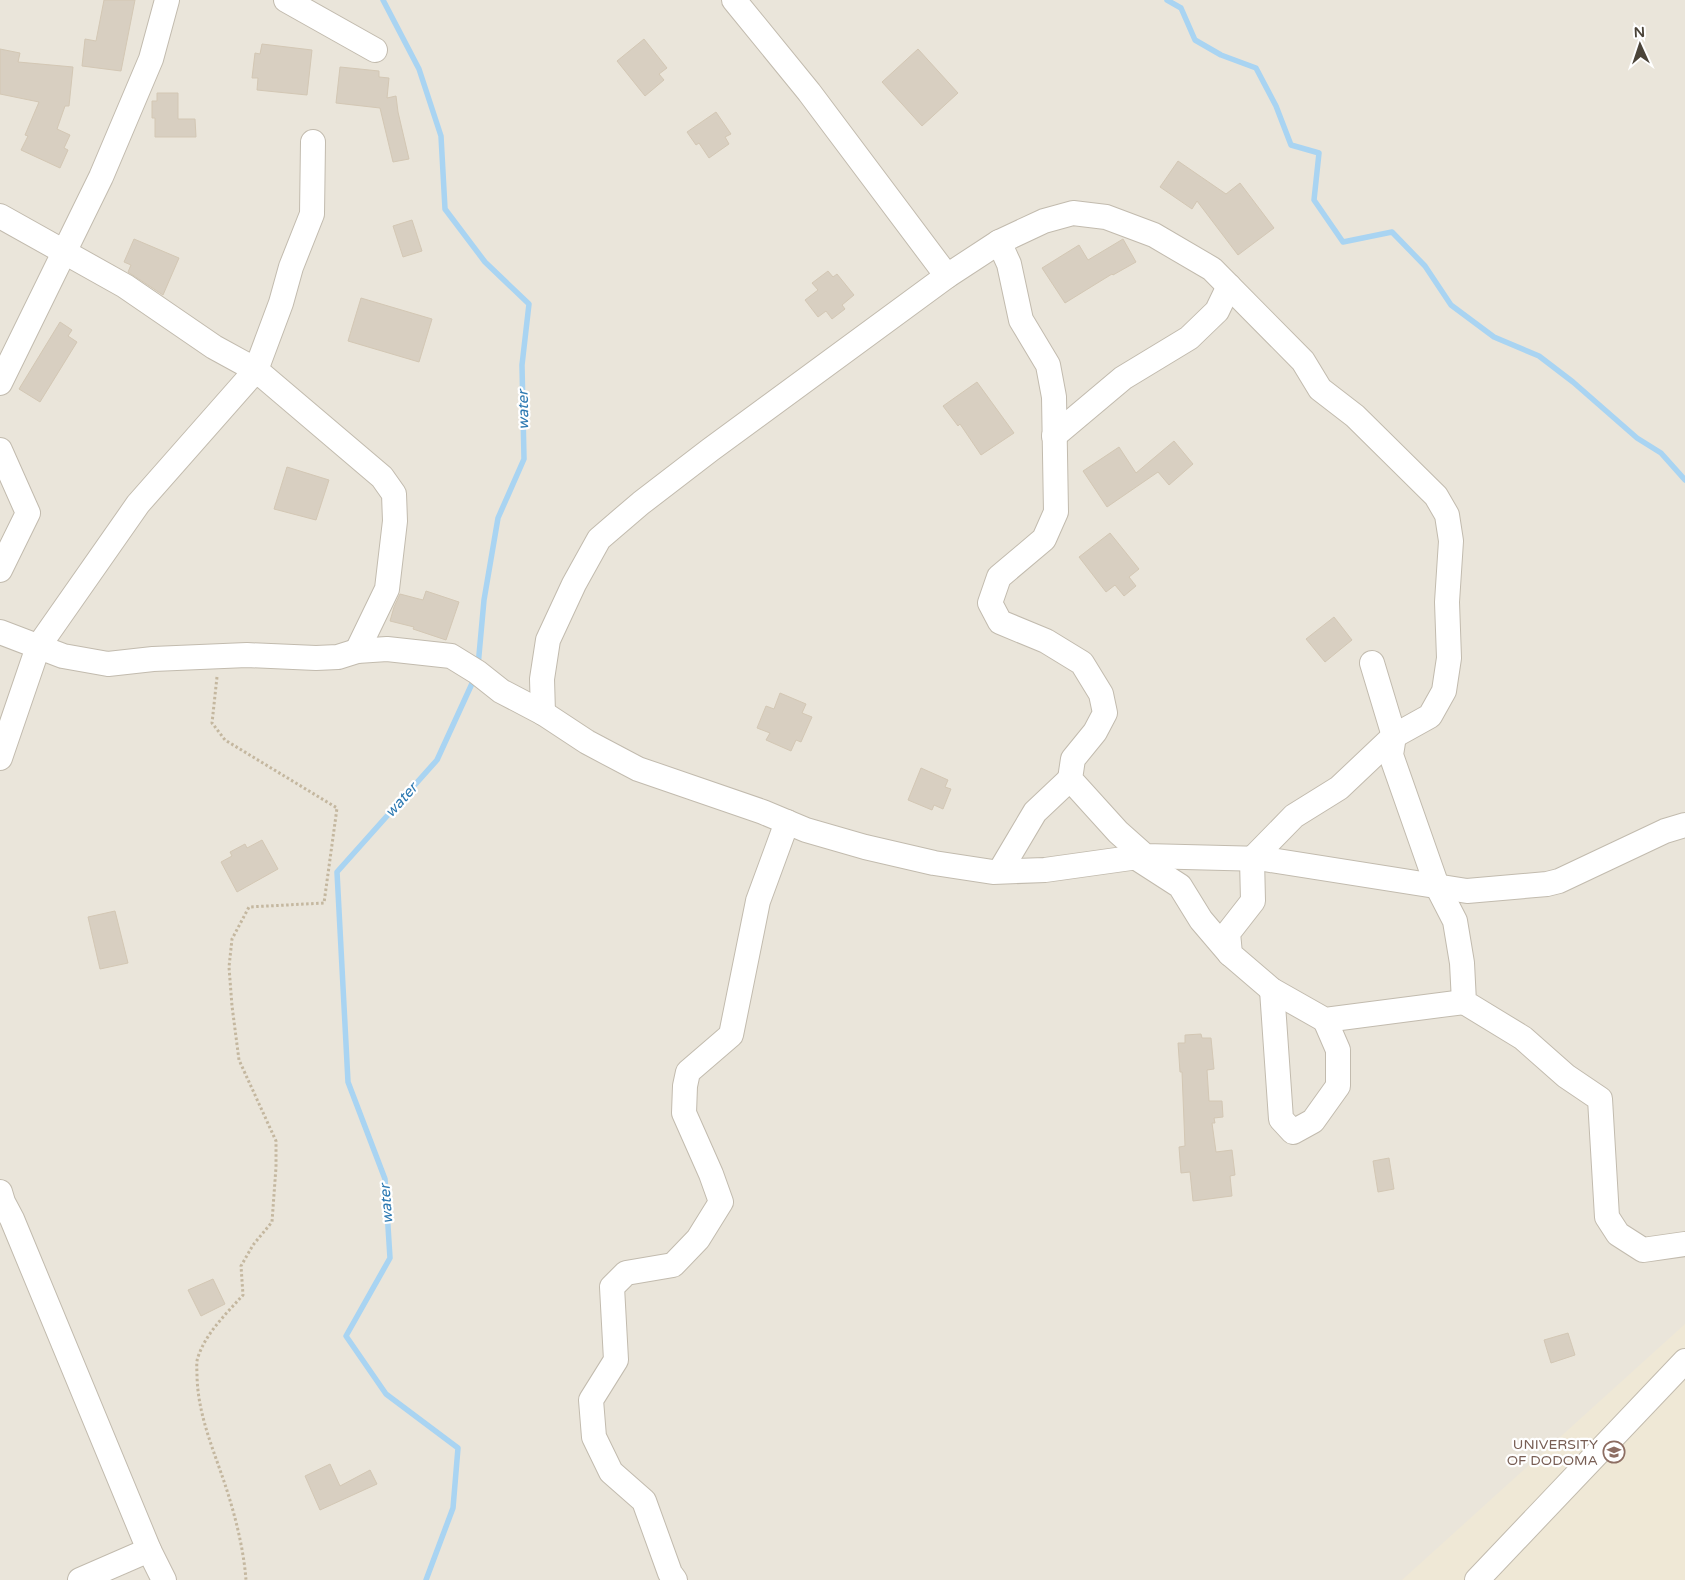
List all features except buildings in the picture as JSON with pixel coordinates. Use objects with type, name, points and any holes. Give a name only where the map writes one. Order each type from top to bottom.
[{"type":"street","points":[[0,383],[101,176],[151,58],[167,0]]},
{"type":"street","points":[[286,0],[375,50]]},
{"type":"street","points":[[734,0],[809,92],[947,276]]},
{"type":"street","points":[[0,758],[38,647],[138,504],[256,370],[281,303],[291,267],[312,214],[313,142]]},
{"type":"street","points":[[543,713],[542,679],[548,640],[574,584],[599,539],[641,503],[710,450],[947,276],[999,242],[1044,221],[1073,213],[1106,217],[1154,235],[1212,269],[1303,361],[1320,389],[1356,416],[1436,496],[1447,515],[1451,541],[1447,602],[1448,658],[1444,690],[1430,716],[1394,736],[1339,788],[1294,816],[1252,858],[1253,901],[1228,933],[1230,954]]},
{"type":"street","points":[[0,216],[125,286],[214,347],[256,370],[382,477],[394,494],[395,521],[387,588],[358,650]]},
{"type":"street","points":[[999,242],[1010,264],[1021,320],[1048,365],[1054,397],[1056,512],[1044,539],[999,577],[990,603],[1000,622],[1046,641],[1082,663],[1101,694],[1106,713],[1095,732],[1073,759],[1070,779],[1034,812],[1000,872]]},
{"type":"street","points":[[1054,436],[1123,378],[1189,338],[1217,311],[1229,286]]},
{"type":"street","points":[[0,570],[28,513],[1,455]]},
{"type":"street","points":[[0,632],[63,656],[108,664],[153,659],[247,655],[338,657],[358,650],[387,649],[451,656],[501,690],[543,713],[587,742],[638,769],[763,812],[806,830],[934,863],[1000,872],[1045,870],[1140,856],[1252,858],[1467,891],[1547,884],[1559,881],[1665,831],[1685,825]]},
{"type":"street","points":[[1372,663],[1394,736],[1391,755],[1437,886],[1455,921],[1462,963],[1464,1002]]},
{"type":"street","points":[[1070,779],[1140,856],[1180,886],[1201,920],[1230,954],[1272,990],[1325,1020],[1464,1002],[1523,1038],[1566,1076],[1600,1099],[1607,1217],[1618,1234],[1643,1250],[1685,1244]]},
{"type":"street","points":[[675,1580],[670,1573],[644,1502],[611,1472],[594,1437],[591,1400],[616,1360],[612,1287],[626,1273],[673,1265],[698,1239],[721,1202],[712,1174],[684,1113],[685,1086],[688,1072],[731,1035],[758,901],[787,822]]},
{"type":"street","points":[[1272,990],[1281,1119],[1293,1132],[1313,1121],[1338,1086],[1338,1050],[1325,1020]]},
{"type":"street","points":[[1338,1050],[1349,1033],[1372,1014]]},
{"type":"street","points":[[0,1192],[6,1221],[164,1580]]},
{"type":"street","points":[[1477,1580],[1685,1361]]},
{"type":"street","points":[[80,1580],[150,1550]]},
{"type":"path","points":[[219,656],[212,723],[225,740],[337,808],[324,903],[249,906],[232,939],[230,967],[232,1006],[239,1060],[276,1141],[274,1206],[272,1222],[253,1245],[241,1266],[243,1296],[221,1319],[203,1344],[196,1359],[197,1394],[209,1443],[229,1497],[238,1532],[246,1580]]},
{"type":"shaded area","points":[[0,0],[1685,0],[1685,1477],[1538,1580],[0,1580]]},
{"type":"shaded area","name":"UNIVERSITY OF DODOMA","points":[[1685,1324],[1685,1580],[1402,1580]]},
{"type":"waterway","name":"water","points":[[383,0],[419,69],[441,136],[445,209],[485,262],[529,304],[522,365],[524,459],[498,518],[484,600],[478,666]]},
{"type":"waterway","points":[[1167,0],[1181,8],[1195,40],[1221,55],[1256,68],[1276,106],[1291,145],[1319,153],[1314,200],[1343,242],[1392,232],[1425,266],[1451,305],[1494,337],[1539,356],[1573,382],[1637,438],[1661,453],[1685,480]]},
{"type":"waterway","name":"water","points":[[426,1580],[453,1508],[458,1448],[386,1394],[346,1336],[390,1258],[385,1179],[348,1082],[337,872],[437,760],[475,677]]},
{"type":"place","name":"UNIVERSITY OF DODOMA","points":[[1614,1452]]}]
